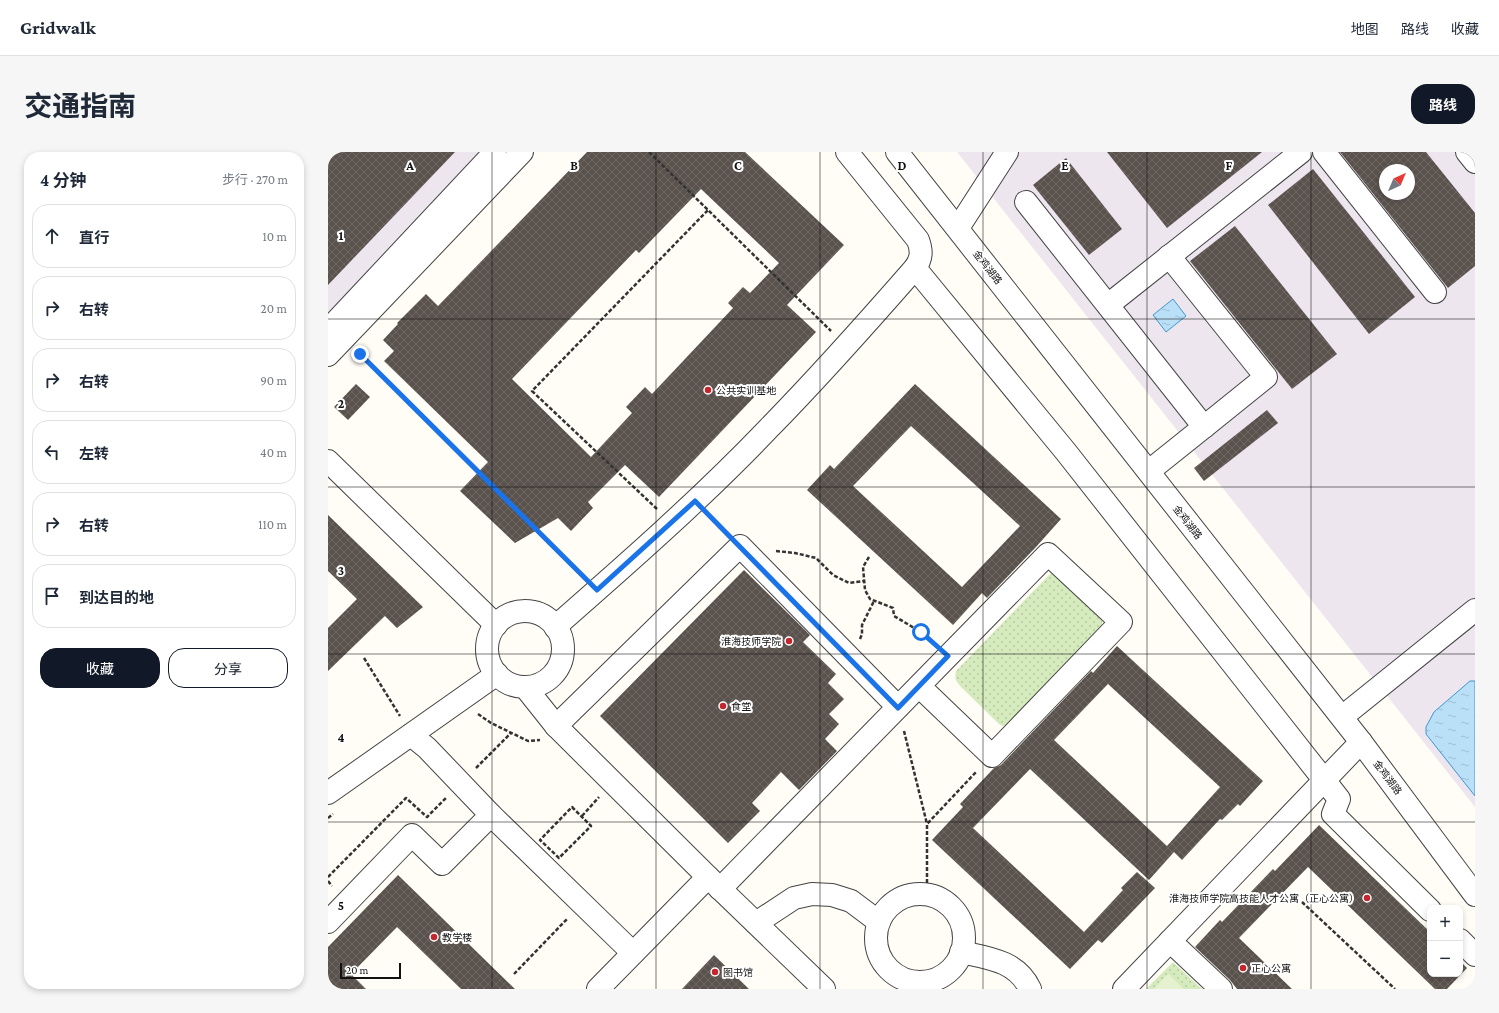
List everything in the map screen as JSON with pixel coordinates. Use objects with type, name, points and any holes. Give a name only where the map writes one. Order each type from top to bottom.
[{"type":"street","points":[[328,330],[495,152]]},
{"type":"street","points":[[328,355],[522,152]]},
{"type":"street","points":[[555,627],[695,501],[768,430],[846,346],[920,261],[922,250],[918,240],[847,152]]},
{"type":"street","name":"金鸡湖路","points":[[898,152],[1362,742],[1475,895]]},
{"type":"street","points":[[958,228],[1007,152]]},
{"type":"street","points":[[1108,305],[1301,152]]},
{"type":"street","points":[[1324,152],[1435,292]]},
{"type":"street","points":[[1467,152],[1475,162]]},
{"type":"street","points":[[1026,202],[1204,428]]},
{"type":"street","points":[[1148,471],[1204,428],[1266,377],[1170,256]]},
{"type":"street","points":[[915,268],[1066,452],[1339,799],[1333,814],[1427,907]]},
{"type":"street","points":[[328,461],[496,625]]},
{"type":"street","points":[[556,726],[740,546],[898,708]]},
{"type":"street","points":[[598,989],[633,953],[714,883],[898,708],[919,686],[948,656],[1048,554],[1121,622],[992,756],[919,686]]},
{"type":"street","points":[[1342,717],[1475,610]]},
{"type":"street","points":[[526,612],[537,614],[547,619],[555,627],[561,637],[563,649],[561,661],[556,672],[548,680],[537,685],[525,687],[514,686],[505,681],[491,666],[488,656],[487,645],[490,634],[496,625],[504,618],[514,613],[526,612]]},
{"type":"street","points":[[328,793],[497,674]]},
{"type":"street","points":[[525,687],[556,726],[714,883],[824,989]]},
{"type":"street","points":[[411,735],[427,748],[491,815],[633,953]]},
{"type":"street","points":[[1124,989],[1362,742]]},
{"type":"street","points":[[328,922],[412,835],[442,864],[491,815]]},
{"type":"street","points":[[756,923],[794,898],[812,894],[832,895],[851,901],[879,922]]},
{"type":"street","points":[[912,895],[927,895],[941,900],[953,909],[960,922],[964,937],[962,952],[955,964],[945,974],[939,977],[932,980],[918,982],[905,979],[892,973],[883,962],[877,949],[876,935],[879,922],[886,909],[898,899],[912,895]]},
{"type":"street","points":[[1170,941],[1221,989]]},
{"type":"street","points":[[1461,941],[1475,955]]},
{"type":"street","points":[[962,952],[999,961],[1016,970],[1026,979],[1030,989]]},
{"type":"path","points":[[648,152],[846,346]]},
{"type":"path","points":[[671,523],[532,391],[708,210]]},
{"type":"path","points":[[360,354],[597,590]]},
{"type":"path","points":[[695,501],[740,546]]},
{"type":"path","points":[[771,551],[795,553],[816,558],[833,575],[849,582],[864,581]]},
{"type":"path","points":[[869,557],[863,567],[865,590],[870,600],[893,608],[894,616],[921,632],[948,656]]},
{"type":"path","points":[[860,640],[862,625],[874,601]]},
{"type":"path","points":[[364,658],[411,735]]},
{"type":"path","points":[[898,708],[927,824],[927,895]]},
{"type":"path","points":[[328,877],[406,798],[427,818],[511,733]]},
{"type":"path","points":[[927,824],[992,756]]},
{"type":"path","points":[[572,807],[591,826],[559,858],[540,840],[572,807]]},
{"type":"path","points":[[328,881],[333,885],[328,890]]},
{"type":"path","points":[[1302,902],[1395,989]]},
{"type":"path","points":[[514,974],[582,903]]},
{"type":"shaded area","points":[[328,152],[500,152],[328,336]]},
{"type":"shaded area","points":[[957,152],[1475,152],[1475,807]]},
{"type":"green space","points":[[1051,573],[1055,574],[1102,620],[1102,625],[1009,724],[1003,726],[999,724],[961,687],[956,680],[956,671]]},
{"type":"green space","points":[[1173,962],[1202,989],[1146,989]]},
{"type":"green space","points":[[1168,974],[1184,989],[1154,989]]},
{"type":"water","points":[[1173,299],[1186,316],[1166,332],[1153,315]]},
{"type":"water","points":[[1470,681],[1475,681],[1475,796],[1426,734],[1426,727],[1434,712]]},
{"type":"building","points":[[328,152],[455,152],[328,285]]},
{"type":"building","points":[[587,152],[745,152],[844,245],[787,305],[816,332],[659,497],[625,465],[588,502],[593,508],[571,531],[558,518],[515,543],[460,491],[488,462],[384,361],[394,351],[383,340],[398,324],[397,323],[426,294],[438,306]],"holes":[[[701,189],[779,263],[750,293],[743,287],[728,303],[733,308],[652,394],[645,387],[626,407],[632,413],[591,457],[512,379],[636,250],[639,253]]]},
{"type":"building","points":[[1107,152],[1262,152],[1167,228]]},
{"type":"building","points":[[1340,152],[1426,152],[1475,213],[1475,266],[1448,288]]},
{"type":"building","points":[[1066,158],[1122,229],[1089,255],[1033,185]]},
{"type":"building","points":[[1313,169],[1415,297],[1369,334],[1268,205]]},
{"type":"building","points":[[1235,226],[1337,354],[1292,389],[1190,261]]},
{"type":"building","points":[[356,384],[370,397],[348,420],[334,407]]},
{"type":"building","points":[[915,384],[1061,519],[987,598],[982,593],[953,625],[807,490],[830,465],[834,469]],"holes":[[[911,426],[1020,526],[962,587],[853,486]]]},
{"type":"building","points":[[1267,410],[1278,423],[1204,481],[1194,468]]},
{"type":"building","points":[[328,515],[423,607],[397,628],[385,616],[328,671],[328,628],[357,599],[328,571]]},
{"type":"building","name":"食堂","points":[[744,570],[810,635],[803,642],[836,674],[828,683],[844,699],[829,714],[839,724],[825,739],[837,751],[799,790],[781,772],[752,803],[760,811],[728,843],[600,716]]},
{"type":"building","points":[[1117,646],[1263,781],[1240,806],[1238,804],[1222,820],[1220,819],[1182,860],[1174,852],[1149,880],[1030,769],[973,828],[1084,932],[1123,890],[1121,888],[1137,872],[1155,888],[1102,943],[1098,940],[1070,969],[932,840],[963,807],[960,804],[994,768],[1001,765],[1091,671],[1093,673]],"holes":[[[1108,684],[1220,787],[1167,846],[1054,740]]]},
{"type":"building","points":[[1319,825],[1427,929],[1427,977],[1458,977],[1447,989],[1435,989],[1308,867],[1239,938],[1292,989],[1237,989],[1230,980],[1195,947],[1220,920],[1222,922],[1273,869],[1275,871]]},
{"type":"building","name":"教学楼","points":[[398,875],[515,989],[461,989],[397,927],[351,974],[366,989],[328,989],[328,947]]},
{"type":"building","name":"图书馆","points":[[714,955],[749,989],[682,989]]},
{"type":"building","points":[[1463,964],[1467,968],[1463,972]]},
{"type":"place","name":"公共实训基地","points":[[708,390]]},
{"type":"place","name":"淮海技师学院","points":[[789,641]]},
{"type":"place","name":"食堂","points":[[723,706]]},
{"type":"place","name":"淮海技师学院高技能人才公寓（正心公寓）","points":[[1367,898]]},
{"type":"place","name":"教学楼","points":[[434,937]]},
{"type":"place","name":"正心公寓","points":[[1243,968]]},
{"type":"place","name":"图书馆","points":[[715,972]]},
{"type":"route","points":[[360,354],[597,590],[695,501],[898,708],[948,656],[921,632]]}]
